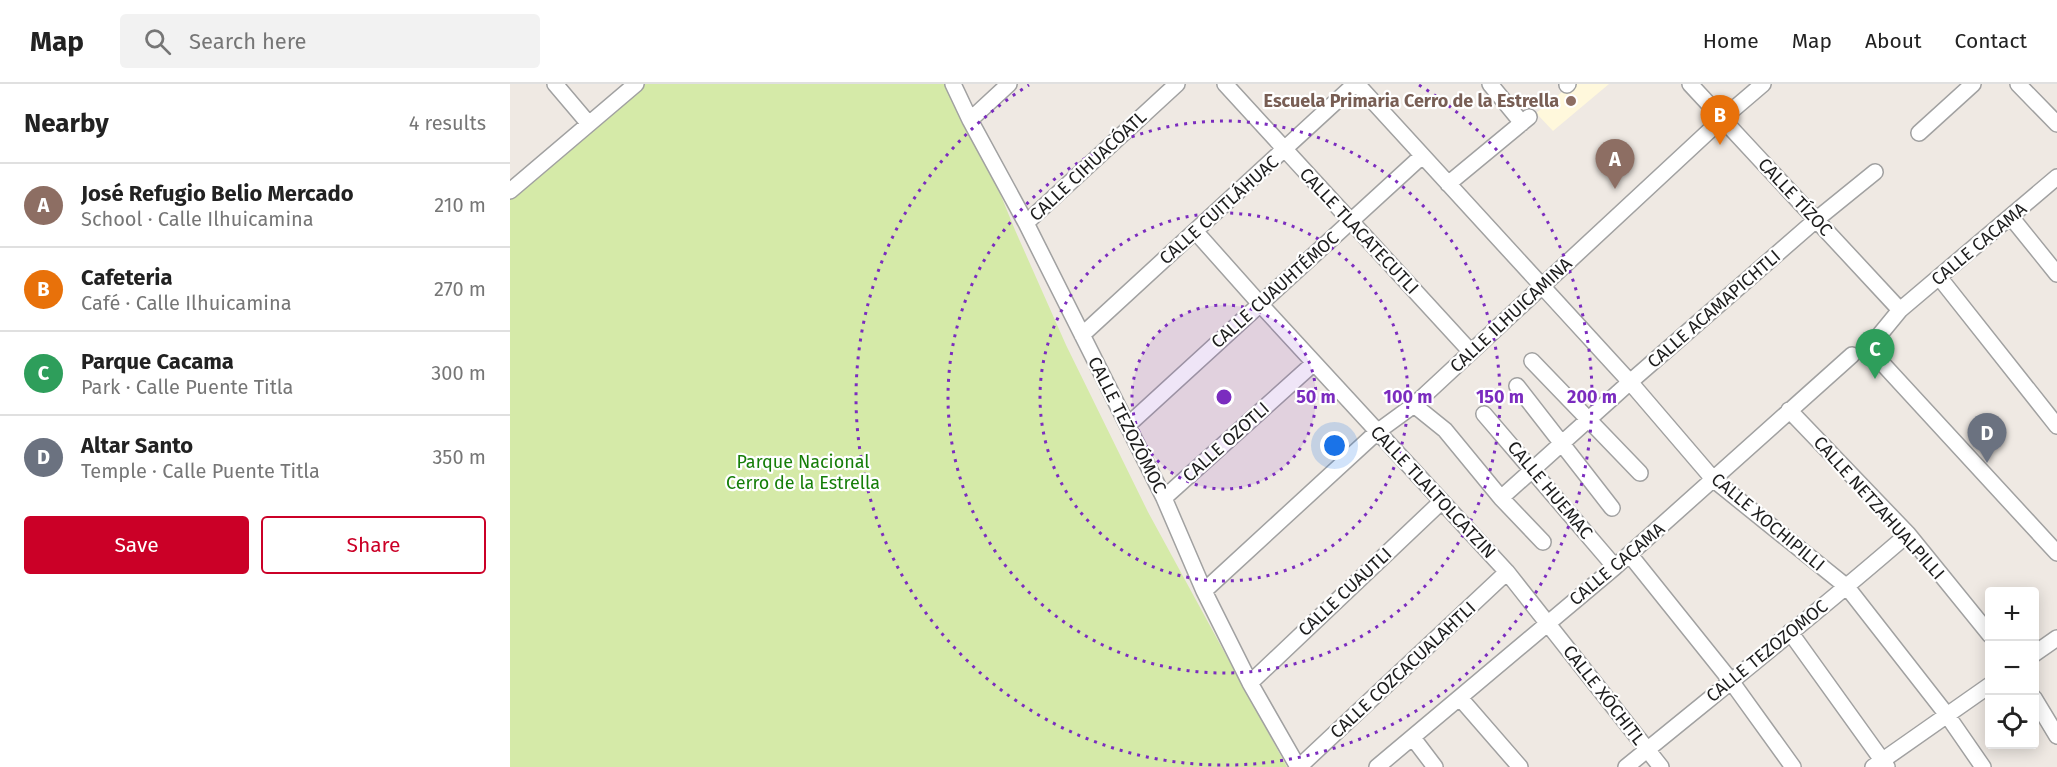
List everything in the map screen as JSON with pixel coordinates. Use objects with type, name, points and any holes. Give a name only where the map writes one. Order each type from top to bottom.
[{"type":"street","points":[[555,84],[589,124]]},
{"type":"street","points":[[510,191],[636,84]]},
{"type":"street","name":"CALLE TEZOZÓMOC","points":[[954,84],[970,120],[1026,223],[1128,425],[1164,498],[1204,591],[1250,683],[1298,767]]},
{"type":"street","points":[[970,120],[1009,84]]},
{"type":"street","name":"CALLE CIHUACÓATL","points":[[1026,223],[1178,84]]},
{"type":"street","name":"CALLE TLACATECUTLI","points":[[1225,84],[1470,351]]},
{"type":"street","name":"CALLE CUITLÁHUAC","points":[[1082,335],[1356,84]]},
{"type":"street","name":"CALLE XOCHIPILLI","points":[[1356,84],[1630,382],[1714,480],[1847,587],[1947,715],[1983,767]]},
{"type":"street","points":[[1448,184],[1526,120],[1490,84]]},
{"type":"street","name":"CALLE TÍZOC","points":[[1690,84],[1900,310]]},
{"type":"street","name":"CALLE ILHUICAMINA","points":[[1204,591],[1377,432],[1414,405],[1722,119],[1763,84]]},
{"type":"street","points":[[1919,133],[1973,84]]},
{"type":"street","points":[[2018,84],[2057,124]]},
{"type":"street","name":"CALLE CUAUHTÉMOC","points":[[1128,425],[1422,156]]},
{"type":"street","name":"CALLE ACAMAPICHTLI","points":[[1502,498],[1630,382],[1817,219],[1875,172]]},
{"type":"street","name":"CALLE CACAMA","points":[[2057,177],[1900,310],[1877,338],[1875,347],[1882,363],[2057,553]]},
{"type":"street","points":[[2011,217],[2057,274]]},
{"type":"street","name":"CALLE TLALTOLCATZIN","points":[[1195,231],[1507,572],[1548,622]]},
{"type":"street","points":[[1940,277],[2057,426]]},
{"type":"street","name":"CALLE CACAMA","points":[[1382,765],[1548,622],[1630,555],[1789,410],[1852,356]]},
{"type":"street","points":[[1532,362],[1641,473]]},
{"type":"street","name":"CALLE OZOTLI","points":[[1164,498],[1314,363]]},
{"type":"street","points":[[1516,386],[1612,508]]},
{"type":"street","points":[[1414,405],[1445,430],[1502,498],[1543,542]]},
{"type":"street","name":"CALLE NETZAHUALPILLI","points":[[1789,410],[1908,534],[1985,630]]},
{"type":"street","name":"CALLE HUEMAC","points":[[1484,414],[1615,567]]},
{"type":"street","name":"CALLE CUAUTLI","points":[[1250,683],[1441,502]]},
{"type":"street","name":"CALLE TEZOZOMOC","points":[[1626,767],[1847,587],[1908,534]]},
{"type":"street","points":[[1630,555],[1731,681],[1792,767]]},
{"type":"street","name":"CALLE COZCACUALAHTLI","points":[[1298,767],[1507,572]]},
{"type":"street","name":"CALLE XÓCHITL","points":[[1548,622],[1661,767]]},
{"type":"street","points":[[1790,632],[1881,765],[1985,688]]},
{"type":"street","points":[[2039,651],[2057,638]]},
{"type":"street","points":[[1460,698],[1520,767]]},
{"type":"street","points":[[2039,706],[2057,736]]},
{"type":"street","points":[[1413,738],[1435,767]]},
{"type":"shaded area","name":"Escuela Primaria Cerro de la Estrella","points":[[1572,84],[1609,84],[1553,131],[1536,113]]},
{"type":"green space","name":"Parque Nacional Cerro de la Estrella","points":[[645,84],[952,84],[970,120],[1066,345],[1148,512],[1287,767],[510,767],[510,194]]},
{"type":"place","name":"Escuela Primaria Cerro de la Estrella","points":[[1571,101]]},
{"type":"place","name":"Cafeteria","points":[[1720,145]]},
{"type":"place","name":"José Refugio Belio Mercado","points":[[1615,189]]},
{"type":"place","name":"Parque Cacama","points":[[1875,379]]},
{"type":"place","name":"Altar Santo","points":[[1987,463]]}]
